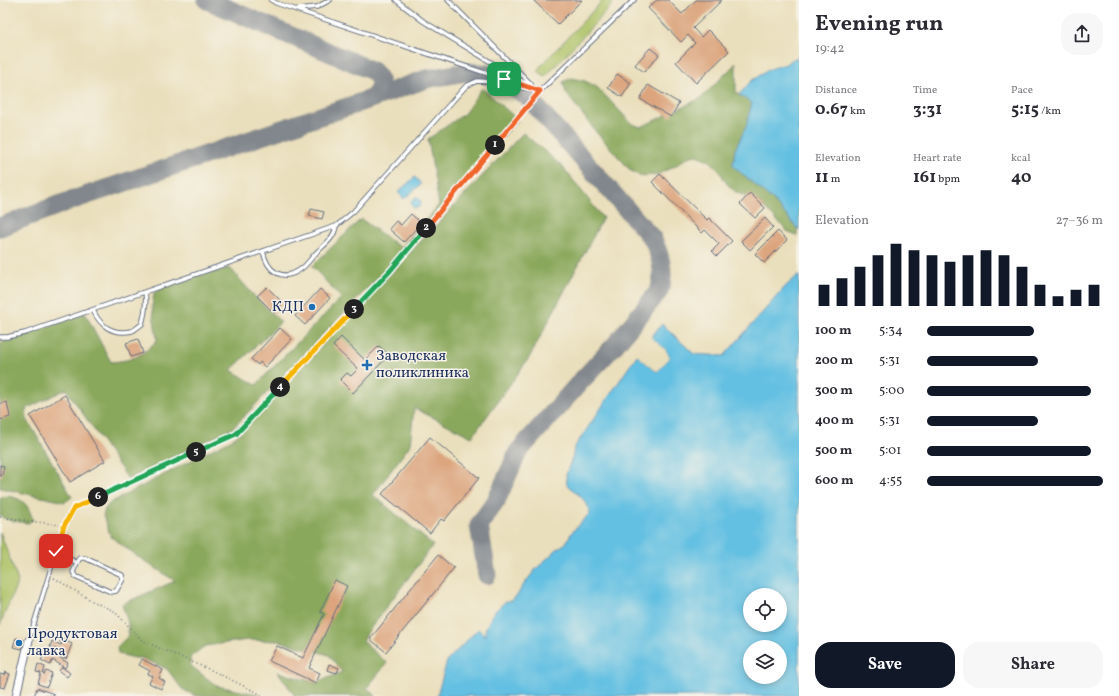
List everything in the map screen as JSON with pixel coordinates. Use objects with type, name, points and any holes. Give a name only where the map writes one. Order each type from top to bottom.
[{"type":"street","points":[[16,696],[29,640]]},
{"type":"lane","points":[[271,0],[295,10],[540,91]]},
{"type":"lane","points":[[295,10],[317,7],[330,0]]},
{"type":"lane","points":[[396,0],[423,21],[540,91]]},
{"type":"lane","points":[[448,0],[523,77],[540,91]]},
{"type":"lane","points":[[29,640],[64,526],[74,508],[236,434],[390,271],[540,91],[634,0]]},
{"type":"lane","points":[[0,337],[25,333],[336,226],[353,212],[466,86],[477,81],[493,82],[540,91]]},
{"type":"lane","points":[[263,251],[265,262],[272,270],[279,274],[286,275],[294,273],[301,269],[334,235],[336,226]]},
{"type":"lane","points":[[93,310],[97,318],[106,328],[118,331],[133,331],[142,324],[146,305],[145,292]]},
{"type":"lane","points":[[56,551],[77,563]]},
{"type":"lane","points":[[80,558],[85,558],[122,575],[123,579],[116,591],[112,592],[75,576],[73,572],[77,563],[80,558]]},
{"type":"path","points":[[0,517],[64,526]]},
{"type":"path","points":[[49,576],[92,601],[114,611],[143,641],[213,671],[264,696]]},
{"type":"green space","points":[[603,0],[609,0],[613,4],[545,77],[537,70]]},
{"type":"green space","points":[[736,63],[736,93],[752,103],[746,127],[735,150],[733,166],[773,200],[797,228],[797,236],[789,233],[757,200],[737,193],[727,184],[718,169],[709,160],[696,155],[688,157],[675,166],[656,175],[641,176],[631,171],[596,132],[566,93],[563,82],[571,78],[585,81],[597,87],[632,124],[641,127],[701,98]]},
{"type":"green space","points":[[482,88],[518,120],[386,269],[233,428],[128,479],[66,389],[26,409],[27,419],[72,497],[65,502],[0,488],[0,343],[85,313],[111,362],[131,359],[137,357],[157,340],[152,306],[154,293],[168,283],[230,268],[256,298],[281,322],[231,370],[256,385],[341,298],[312,266],[361,219],[401,248],[439,205],[428,139],[464,114]]},
{"type":"green space","points":[[523,133],[562,166],[603,218],[529,358],[472,437],[414,408],[410,445],[373,495],[433,545],[367,633],[363,642],[387,663],[367,688],[376,696],[295,696],[278,672],[316,683],[342,672],[329,655],[279,641],[248,640],[205,646],[190,657],[191,666],[217,686],[262,696],[196,696],[182,689],[167,669],[142,658],[118,654],[117,647],[128,636],[128,623],[122,604],[175,581],[111,537],[103,516],[105,509],[110,503],[236,437]]},
{"type":"green space","points":[[9,496],[19,499],[25,504],[33,520],[28,523],[17,522],[5,519],[0,515],[0,498]]},
{"type":"green space","points":[[0,532],[18,581],[0,625]]},
{"type":"water","points":[[799,57],[799,230],[773,200],[733,166],[735,150],[746,127],[752,103],[739,95],[751,81],[770,69],[786,64]]},
{"type":"water","points":[[415,177],[421,184],[404,199],[398,192]]},
{"type":"water","points":[[414,198],[418,198],[420,199],[420,207],[414,208],[411,205],[411,201]]},
{"type":"water","points":[[797,276],[799,276],[799,696],[437,696],[447,661],[478,629],[486,636],[485,630],[493,613],[505,602],[512,600],[517,596],[535,570],[557,549],[566,543],[572,532],[590,513],[584,500],[567,485],[566,475],[574,448],[637,355],[654,370],[658,371],[670,357],[665,349],[651,337],[662,324],[694,354],[724,356],[785,287]]},
{"type":"pier","points":[[651,337],[665,349],[670,357],[658,371],[654,370],[637,355],[639,353],[657,369],[668,357],[650,339]]},
{"type":"building","points":[[533,0],[582,0],[558,24]]},
{"type":"building","points":[[657,0],[668,0],[682,14],[696,0],[722,0],[693,28],[701,37],[708,30],[729,51],[696,83],[676,62],[695,43],[688,35],[681,42],[648,8]]},
{"type":"building","points":[[650,48],[659,55],[644,72],[635,65]]},
{"type":"building","points":[[617,74],[631,83],[622,97],[608,88]]},
{"type":"building","points":[[648,85],[679,103],[671,117],[640,99]]},
{"type":"building","points":[[660,174],[707,220],[709,218],[732,241],[717,256],[712,251],[719,244],[705,230],[702,233],[652,182]]},
{"type":"building","points":[[750,193],[765,208],[755,218],[740,204]]},
{"type":"building","points":[[311,209],[324,212],[322,219],[309,216]]},
{"type":"building","points":[[411,214],[421,223],[404,242],[389,229],[396,221],[401,225]]},
{"type":"building","points":[[765,218],[773,227],[750,250],[741,241]]},
{"type":"building","points":[[778,231],[787,240],[764,263],[755,254]]},
{"type":"building","points":[[267,287],[283,303],[274,313],[257,296]]},
{"type":"building","name":"КДП","points":[[320,289],[330,298],[305,325],[295,316]]},
{"type":"building","points":[[280,328],[292,339],[265,367],[260,362],[258,365],[251,359]]},
{"type":"building","name":"Заводская поликлиника","points":[[341,337],[365,360],[379,346],[389,355],[353,393],[340,380],[347,373],[351,376],[358,369],[333,346]]},
{"type":"building","points":[[138,339],[143,353],[131,357],[126,343]]},
{"type":"building","points":[[65,395],[105,461],[70,482],[30,416]]},
{"type":"building","points":[[7,402],[10,417],[0,420],[0,404]]},
{"type":"building","points":[[430,437],[479,478],[444,521],[441,519],[430,533],[382,494]]},
{"type":"building","points":[[0,465],[4,466],[2,476],[0,476]]},
{"type":"building","points":[[438,555],[454,568],[386,652],[370,639]]},
{"type":"building","points":[[335,580],[347,586],[309,668],[320,673],[316,683],[269,661],[277,646],[303,658],[324,614],[320,612]]},
{"type":"building","points":[[16,638],[25,641],[22,649],[13,647]]},
{"type":"building","points":[[61,639],[72,644],[66,659],[61,657],[63,652],[50,647],[52,641],[61,645]]},
{"type":"building","points":[[47,650],[68,663],[65,668],[53,660],[50,665],[41,660]]},
{"type":"building","points":[[142,659],[163,670],[159,678],[165,682],[161,689],[149,683],[153,676],[148,674],[150,671],[139,665]]},
{"type":"building","points":[[38,664],[45,667],[44,675],[46,671],[52,673],[47,687],[38,684],[41,673],[36,672]]},
{"type":"building","points":[[329,664],[339,668],[337,673],[327,670]]},
{"type":"building","points":[[62,667],[70,673],[67,677],[59,671]]},
{"type":"building","points":[[5,672],[10,674],[5,688],[0,687],[0,674],[4,675]]},
{"type":"building","points":[[37,688],[54,694],[53,696],[34,696]]},
{"type":"taxiway","points":[[207,0],[373,71],[378,77],[380,84],[378,91],[373,97]]},
{"type":"taxiway","points":[[0,227],[61,204],[426,79],[467,72],[482,73],[500,78],[527,96],[652,238],[660,257],[662,278],[659,291],[615,345],[518,452],[496,501],[479,525],[487,575]]},
{"type":"place","name":"КДП","points":[[312,307]]},
{"type":"place","name":"Заводская поликлиника","points":[[367,365]]},
{"type":"place","name":"Продуктовая лавка","points":[[19,643]]},
{"type":"route","points":[[56,551],[64,526],[74,508],[236,434],[390,271],[540,91],[504,79]]}]
